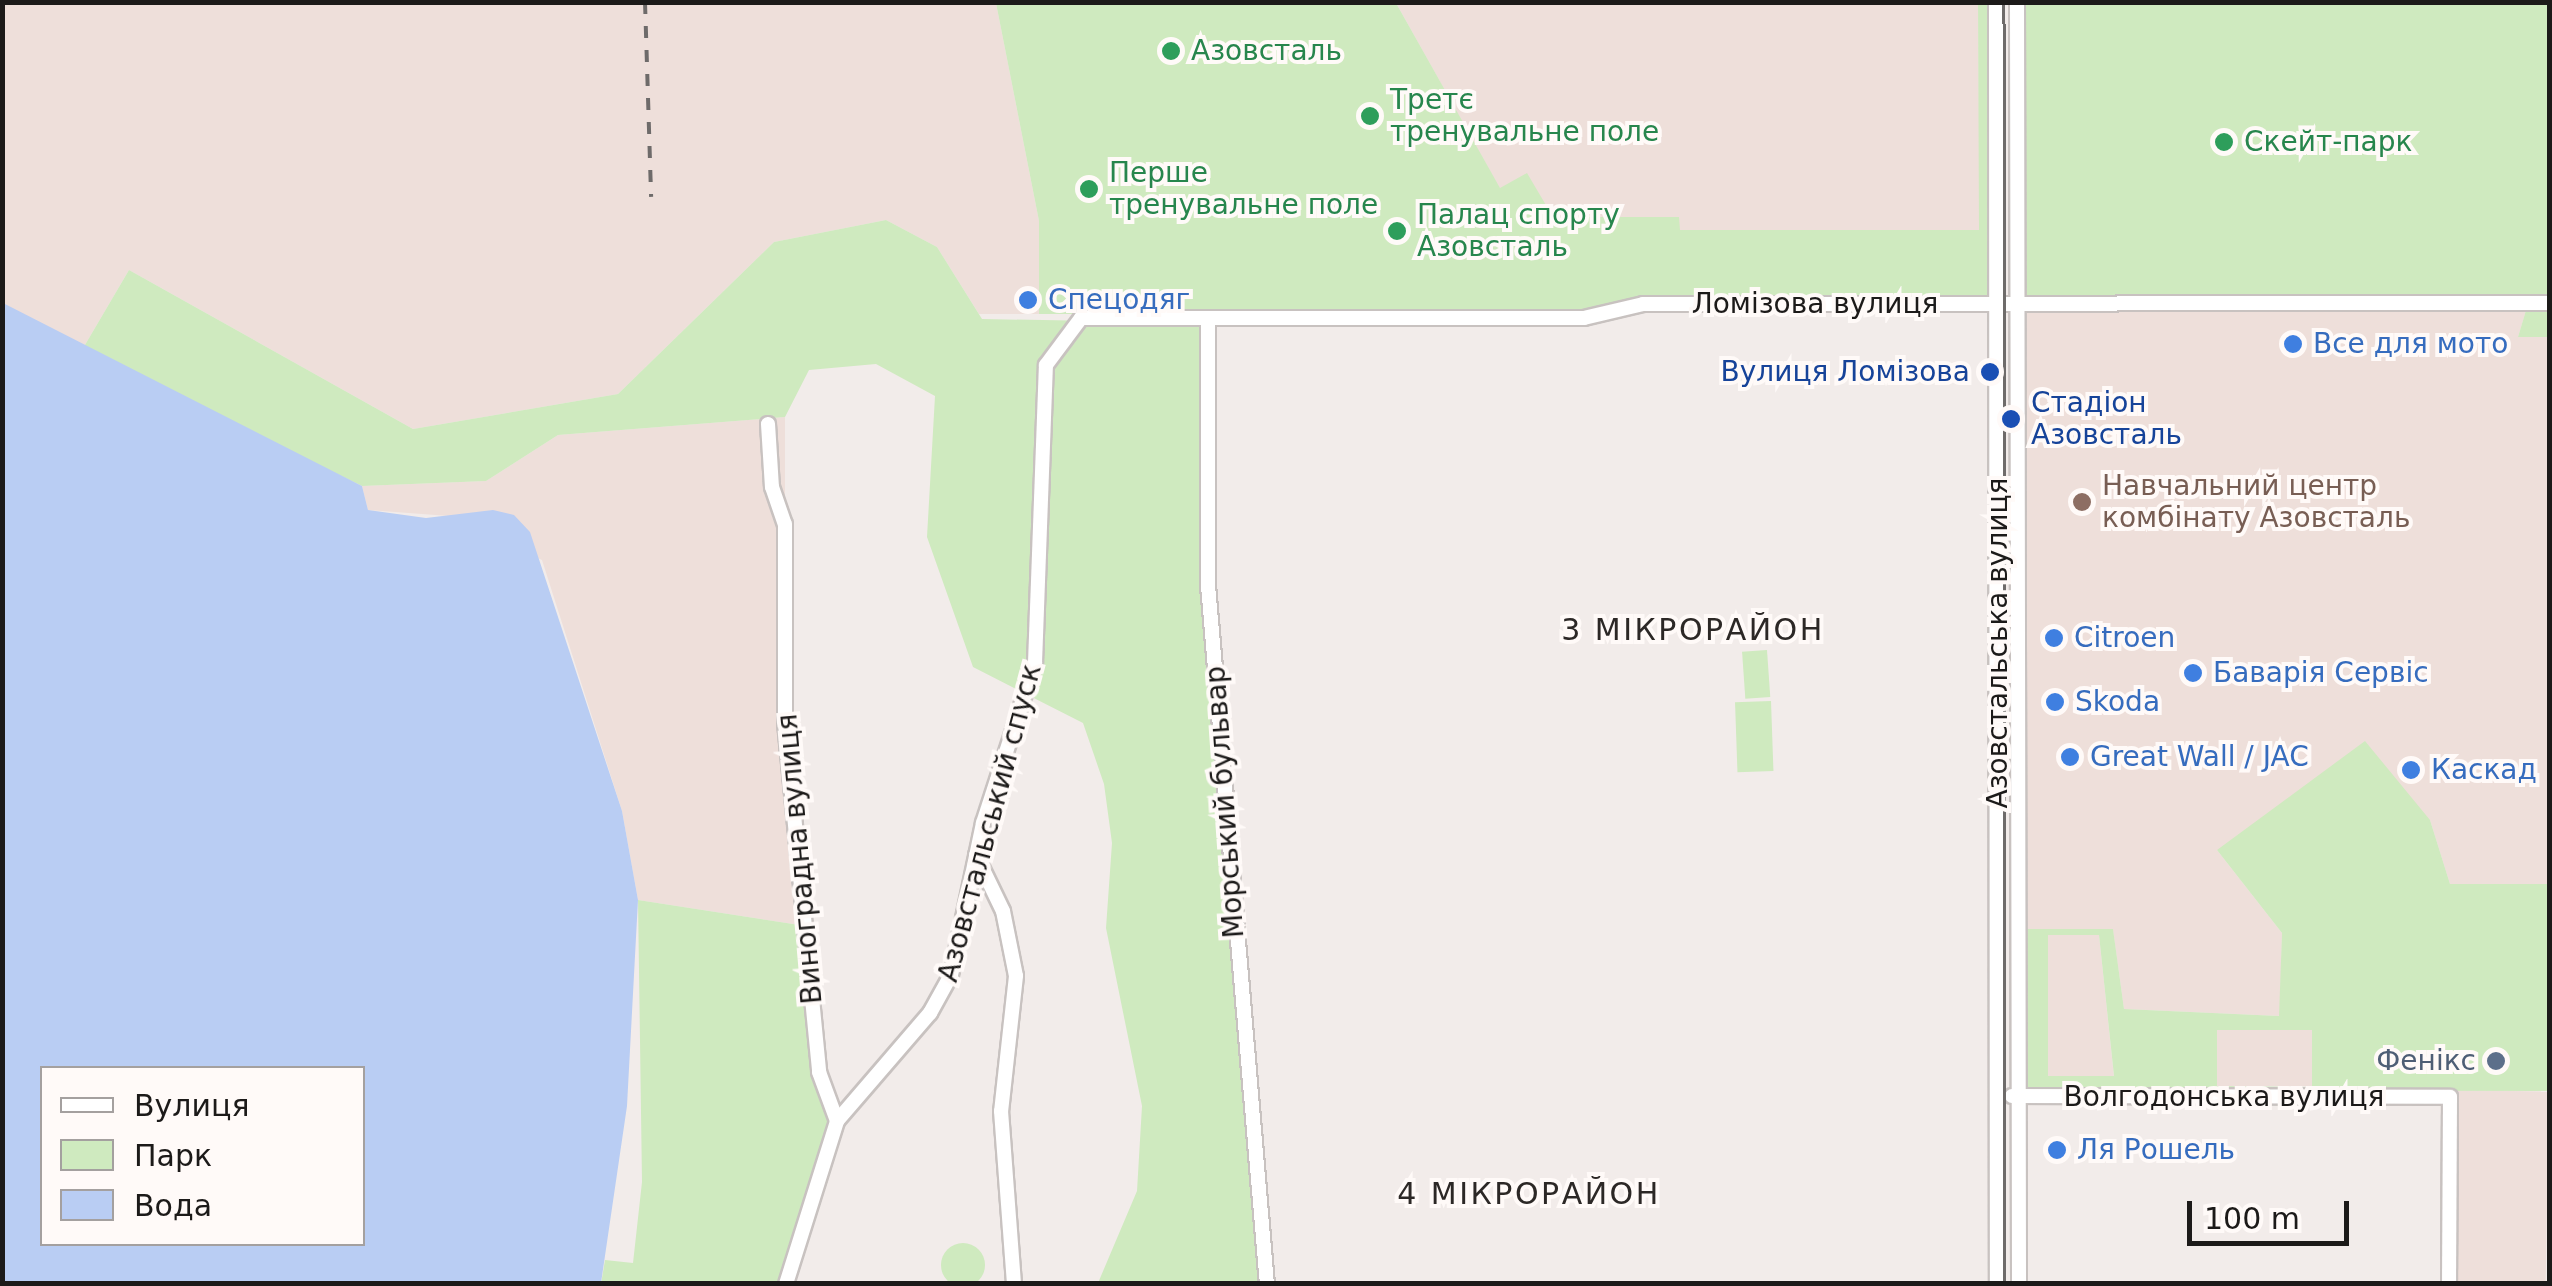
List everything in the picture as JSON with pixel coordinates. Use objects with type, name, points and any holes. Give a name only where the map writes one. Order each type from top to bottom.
[{"type":"street","name":"Азовстальська вулиця","points":[[1996,2],[1997,1284]]},
{"type":"street","name":"Азовстальська вулиця","points":[[2017,2],[2019,1284]]},
{"type":"street","name":"Ломізова вулиця","points":[[1081,318],[1998,304],[2550,303]]},
{"type":"street","name":"Азовстальський спуск","points":[[837,1121],[942,996],[976,854],[1035,663],[1046,365],[1081,318]]},
{"type":"street","name":"Морський бульвар","points":[[1208,318],[1208,584],[1267,1284]]},
{"type":"street","name":"Виноградна вулиця","points":[[768,424],[772,487],[785,524],[785,723],[819,1072],[837,1121]]},
{"type":"street","points":[[976,854],[1004,911],[1016,976],[1002,1111],[1014,1284]]},
{"type":"street","name":"Волгодонська вулиця","points":[[1997,1096],[2450,1097],[2449,1284]]},
{"type":"street","points":[[786,1284],[837,1121]]},
{"type":"shaded area","points":[[3,3],[996,3],[1039,221],[1039,314],[979,314],[937,247],[886,220],[774,242],[618,394],[413,429],[129,270],[82,350],[3,303]]},
{"type":"shaded area","points":[[1396,3],[1978,3],[1980,230],[1679,230],[1678,217],[1553,217],[1500,189]]},
{"type":"shaded area","points":[[2527,307],[2518,337],[2550,337],[2549,884],[2450,884],[2430,820],[2217,850],[2282,933],[2280,1016],[2124,1009],[2113,930],[2025,929],[2025,308]]},
{"type":"shaded area","points":[[785,417],[785,723],[806,926],[638,900],[622,811],[542,560],[449,516],[368,510],[362,486],[486,481],[558,435]]},
{"type":"shaded area","points":[[2048,934],[2099,935],[2114,1077],[2048,1077]]},
{"type":"shaded area","points":[[2216,1030],[2312,1030],[2312,1086],[2216,1086]]},
{"type":"shaded area","points":[[2456,1090],[2549,1092],[2546,1284],[2453,1284]]},
{"type":"green space","points":[[996,3],[1396,3],[1500,188],[1527,173],[1553,217],[1679,217],[1680,230],[1979,230],[1978,3],[1990,3],[1992,299],[1581,313],[1039,314],[1039,221]]},
{"type":"green space","points":[[2023,3],[2549,3],[2549,300],[2023,300]]},
{"type":"green space","points":[[886,220],[937,247],[982,319],[1203,323],[1202,587],[1263,1283],[1098,1283],[1137,1191],[1142,1106],[1106,928],[1112,843],[1104,784],[1083,723],[973,667],[927,537],[935,396],[876,364],[809,370],[785,417],[558,435],[486,481],[362,486],[82,350],[129,270],[413,429],[618,394],[774,242]]},
{"type":"green space","points":[[2527,307],[2549,307],[2549,337],[2518,337]]},
{"type":"green space","points":[[1767,650],[1770,697],[1745,699],[1742,652]]},
{"type":"green space","points":[[1771,701],[1773,771],[1737,772],[1735,702]]},
{"type":"green space","points":[[2365,741],[2430,820],[2450,884],[2549,884],[2549,1091],[2026,1090],[2025,929],[2113,929],[2124,1009],[2279,1016],[2282,933],[2217,850]],"holes":[[[2048,935],[2099,935],[2114,1076],[2048,1076]],[[2217,1030],[2312,1030],[2312,1087],[2217,1086]]]},
{"type":"green space","points":[[638,900],[806,926],[819,1072],[837,1121],[789,1283],[601,1284],[605,1260],[633,1263],[642,1182]]},
{"type":"green space","points":[[963,1243],[979,1249],[985,1265],[979,1281],[963,1287],[947,1281],[941,1265],[947,1249]]},
{"type":"water","points":[[3,303],[362,486],[368,510],[426,518],[493,510],[514,515],[530,532],[622,811],[638,900],[627,1106],[601,1283],[3,1283]]},
{"type":"tram line","points":[[2004,2],[2005,1284]]},
{"type":"railway","points":[[645,2],[651,197]]},
{"type":"place","name":"Азовсталь","points":[[1171,51]]},
{"type":"place","name":"Третє тренувальне поле","points":[[1370,116]]},
{"type":"place","name":"Скейт-парк","points":[[2224,142]]},
{"type":"place","name":"Перше тренувальне поле","points":[[1089,189]]},
{"type":"place","name":"Палац спорту Азовсталь","points":[[1397,231]]},
{"type":"place","name":"Спецодяг","points":[[1028,300]]},
{"type":"place","name":"Все для мото","points":[[2293,344]]},
{"type":"place","name":"Вулиця Ломізова","points":[[1990,372]]},
{"type":"place","name":"Стадіон Азовсталь","points":[[2011,419]]},
{"type":"place","name":"Навчальний центр комбінату Азовсталь","points":[[2082,502]]},
{"type":"place","name":"Citroen","points":[[2054,638]]},
{"type":"place","name":"Баварія Сервіс","points":[[2193,673]]},
{"type":"place","name":"Skoda","points":[[2055,702]]},
{"type":"place","name":"Great Wall / JAC","points":[[2070,757]]},
{"type":"place","name":"Каскад","points":[[2411,770]]},
{"type":"place","name":"Фенікс","points":[[2496,1061]]},
{"type":"place","name":"Ля Рошель","points":[[2057,1150]]},
{"type":"district","name":"3 МІКРОРАЙОН","points":[[1693,630]]},
{"type":"district","name":"4 МІКРОРАЙОН","points":[[1529,1194]]}]
